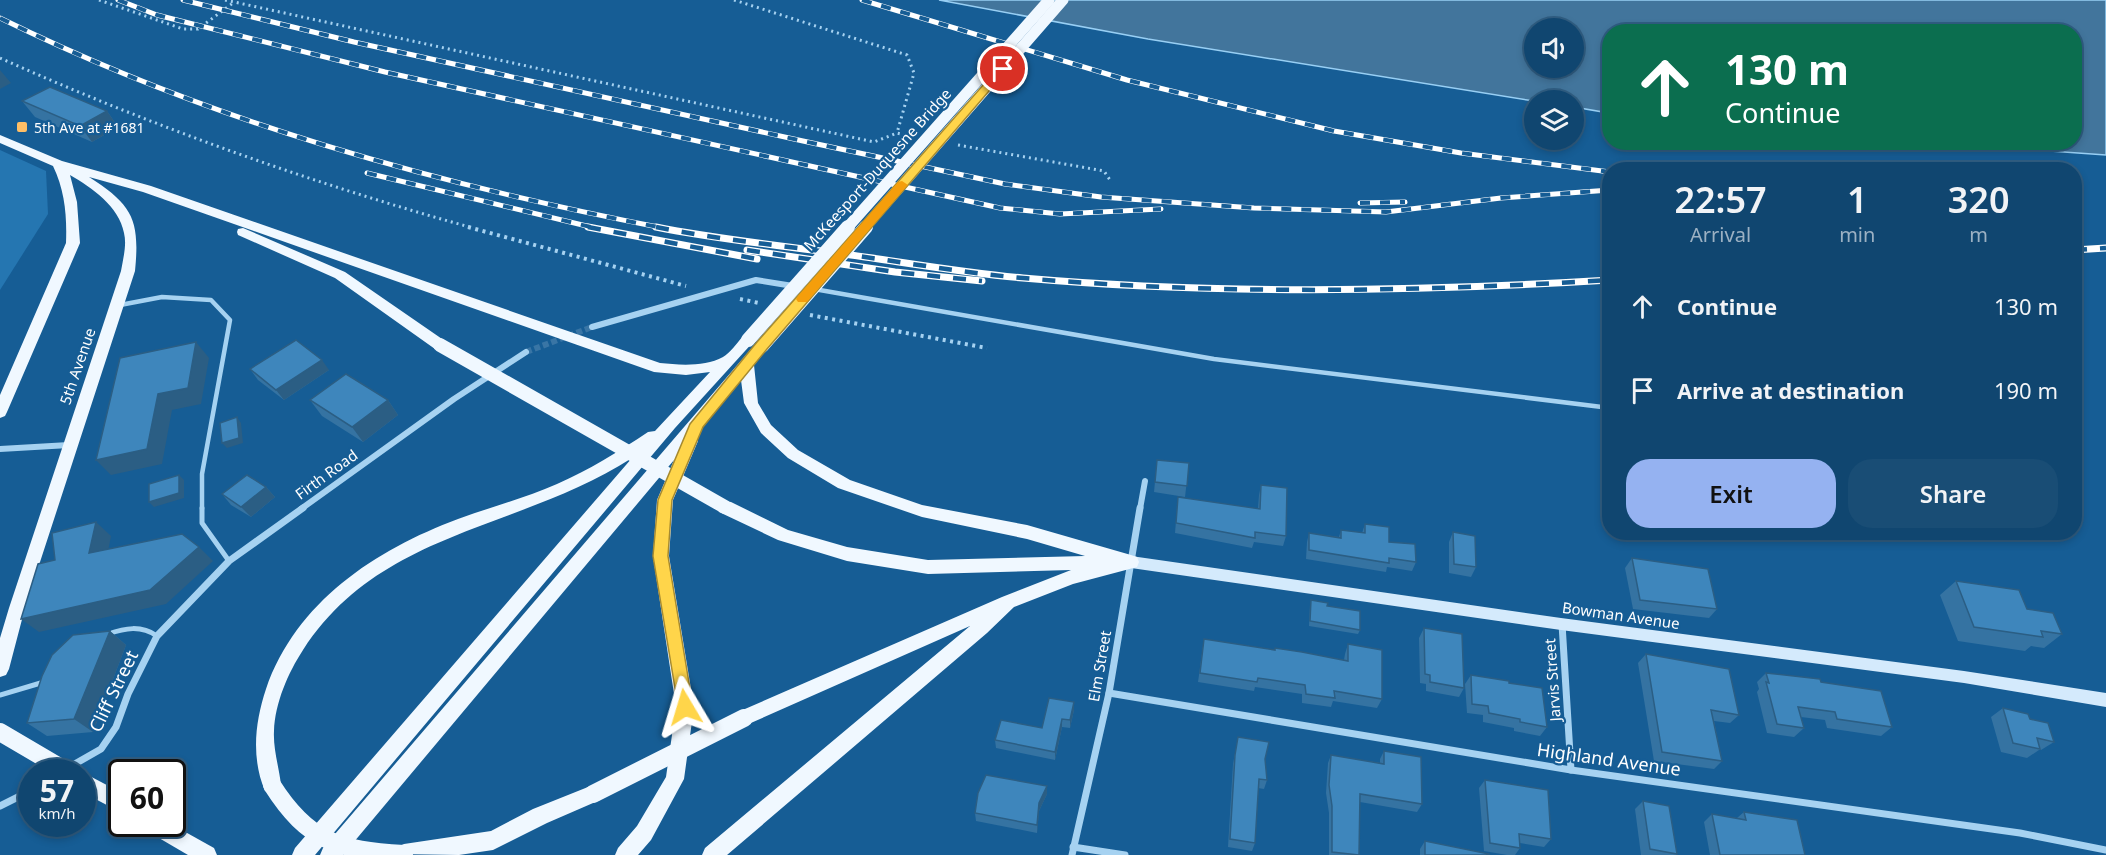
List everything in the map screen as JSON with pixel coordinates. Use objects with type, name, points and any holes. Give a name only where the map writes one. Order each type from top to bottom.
[{"type":"main road","name":"McKeesport-Duquesne Bridge","points":[[670,424],[748,340],[1049,0]]},
{"type":"main road","name":"McKeesport-Duquesne Bridge","points":[[330,855],[762,346],[1063,0]]},
{"type":"main road","name":"5th Avenue","points":[[0,139],[58,164],[89,182],[118,204],[131,232],[128,271],[69,445],[0,669]]},
{"type":"main road","points":[[58,164],[147,189],[659,368],[685,372],[710,368],[730,360]]},
{"type":"main road","points":[[0,412],[73,243],[74,212],[68,183],[58,164]]},
{"type":"main road","points":[[147,189],[339,276],[440,345],[725,507],[784,535],[848,554],[928,567],[1131,562]]},
{"type":"main road","points":[[747,364],[751,403],[766,429],[793,454],[844,484],[922,511],[1027,532],[1131,562]]},
{"type":"main road","points":[[670,424],[612,464],[574,483],[445,531],[393,556],[358,577],[337,596],[308,627],[283,669],[269,704],[264,739],[273,785],[289,812],[321,838],[358,851],[404,854],[493,840],[540,816],[593,794],[744,718],[1008,602],[1071,577],[1131,562]]},
{"type":"main road","points":[[302,855],[670,424]]},
{"type":"main road","points":[[625,855],[645,833],[675,779],[685,707],[661,556],[665,500],[697,424]]},
{"type":"main road","name":"Bowman Avenue","points":[[1131,562],[1562,624],[1964,676],[2106,700]]},
{"type":"main road","points":[[712,855],[981,628],[1008,602]]},
{"type":"main road","points":[[0,732],[46,759]]},
{"type":"main road","points":[[176,837],[207,855]]},
{"type":"street","points":[[592,327],[756,280],[806,288]]},
{"type":"street","name":"Firth Road","points":[[156,636],[229,561],[454,399],[526,352]]},
{"type":"street","points":[[0,449],[69,445]]},
{"type":"street","name":"Elm Street","points":[[1073,851],[1109,693],[1145,481]]},
{"type":"street","name":"Jarvis Street","points":[[1562,624],[1571,770]]},
{"type":"street","name":"Cliff Street","points":[[83,759],[101,749],[116,727],[128,694],[156,636]]},
{"type":"street","name":"Highland Avenue","points":[[1109,693],[1571,770],[2020,833],[2106,850]]},
{"type":"street","points":[[0,806],[18,797]]},
{"type":"street","points":[[1073,851],[1125,855]]},
{"type":"lane","points":[[806,288],[1214,359],[1602,407]]},
{"type":"lane","points":[[116,305],[162,297],[211,300],[230,320],[202,474],[202,524],[229,561]]},
{"type":"lane","points":[[100,638],[116,631],[132,628],[144,629],[156,636]]},
{"type":"lane","points":[[0,695],[29,688],[54,675]]},
{"type":"path","points":[[99,0],[183,28],[198,29],[233,3]]},
{"type":"path","points":[[225,0],[874,142],[897,133]]},
{"type":"path","points":[[734,0],[792,17]]},
{"type":"path","points":[[0,58],[93,100],[190,138],[309,179],[446,221],[710,293],[766,305]]},
{"type":"path","points":[[800,312],[987,348]]},
{"type":"shaded area","points":[[939,0],[2106,0],[2106,155],[2036,150],[2082,150],[2082,24],[1602,24],[1602,112],[1584,109],[1584,90],[1524,90],[1524,99],[1148,39]]},
{"type":"shaded area","points":[[0,150],[46,171],[48,214],[0,290]]},
{"type":"building","points":[[50,87],[107,111],[80,126],[22,101]]},
{"type":"building","points":[[296,340],[322,360],[276,390],[250,369]]},
{"type":"building","points":[[196,342],[188,388],[158,394],[147,449],[96,460],[120,358]]},
{"type":"building","points":[[346,374],[388,400],[352,427],[310,400]]},
{"type":"building","points":[[237,417],[239,438],[222,443],[220,423]]},
{"type":"building","points":[[1157,460],[1189,463],[1187,486],[1155,482]]},
{"type":"building","points":[[179,475],[179,493],[149,502],[149,484]]},
{"type":"building","points":[[247,475],[266,487],[241,507],[222,494]]},
{"type":"building","points":[[1261,485],[1287,488],[1286,536],[1255,532],[1255,538],[1176,523],[1178,497],[1260,509]]},
{"type":"building","points":[[96,522],[89,553],[182,534],[199,547],[150,590],[21,619],[38,564],[55,560],[52,533]]},
{"type":"building","points":[[1365,524],[1389,527],[1389,542],[1415,544],[1416,562],[1389,558],[1389,563],[1309,550],[1309,533],[1341,538],[1341,530],[1365,533]]},
{"type":"building","points":[[1453,532],[1475,536],[1476,567],[1454,564]]},
{"type":"building","points":[[1632,558],[1708,569],[1717,609],[1640,600]]},
{"type":"building","points":[[1956,581],[2019,590],[2027,609],[2053,613],[2062,634],[2041,631],[2043,637],[1974,627]]},
{"type":"building","points":[[1311,600],[1328,603],[1327,606],[1360,611],[1360,630],[1310,621]]},
{"type":"building","points":[[1424,628],[1462,634],[1464,688],[1430,682],[1430,675],[1425,674]]},
{"type":"building","points":[[110,631],[74,719],[27,723],[42,676],[52,655],[73,635]]},
{"type":"building","points":[[1204,639],[1302,652],[1348,661],[1348,644],[1382,650],[1382,699],[1334,691],[1335,698],[1306,694],[1305,685],[1258,678],[1257,682],[1200,673]]},
{"type":"building","points":[[1646,654],[1729,669],[1739,715],[1711,710],[1722,761],[1662,752]]},
{"type":"building","points":[[1766,673],[1820,679],[1821,682],[1881,691],[1892,727],[1837,719],[1835,712],[1798,707],[1804,728],[1777,724],[1766,682],[1769,683]]},
{"type":"building","points":[[1471,675],[1542,688],[1547,727],[1489,713],[1488,706],[1472,704]]},
{"type":"building","points":[[1049,698],[1074,702],[1070,720],[1062,719],[1055,752],[995,740],[1001,720],[1042,728]]},
{"type":"building","points":[[2003,708],[2028,714],[2030,719],[2048,723],[2054,742],[2037,738],[2040,749],[2013,743]]},
{"type":"building","points":[[1238,737],[1269,742],[1265,759],[1267,780],[1259,779],[1255,843],[1230,839]]},
{"type":"building","points":[[1384,751],[1421,757],[1422,804],[1360,794],[1359,855],[1332,852],[1332,806],[1329,785],[1331,755],[1384,764]]},
{"type":"building","points":[[986,775],[1047,786],[1039,803],[1037,825],[975,813],[978,793]]},
{"type":"building","points":[[1485,780],[1548,790],[1551,839],[1519,834],[1520,848],[1490,843]]},
{"type":"building","points":[[1643,801],[1669,806],[1677,854],[1650,849]]},
{"type":"building","points":[[1744,812],[1797,820],[1805,855],[1720,855],[1712,814],[1746,820]]},
{"type":"building","points":[[1425,841],[1489,854],[1489,855],[1425,855]]},
{"type":"tunnel","points":[[526,352],[592,327]]},
{"type":"railway","points":[[118,0],[157,15],[385,72],[1000,208],[1060,214],[1161,209]]},
{"type":"railway","points":[[183,0],[354,42],[803,141],[1005,184],[1101,197],[1254,208],[1386,212],[1501,198],[1602,191]]},
{"type":"railway","points":[[862,0],[1127,80],[1334,131],[1461,153],[1602,171]]},
{"type":"railway","points":[[0,18],[79,55],[160,88],[324,145],[493,191],[663,228]]},
{"type":"railway","points":[[367,173],[595,228]]},
{"type":"railway","points":[[1360,203],[1405,202]]},
{"type":"railway","points":[[588,227],[757,259]]},
{"type":"railway","points":[[656,227],[980,273],[1096,283],[1316,290],[1463,287],[1602,280]]},
{"type":"railway","points":[[2082,250],[2106,248]]},
{"type":"railway","points":[[747,250],[895,272],[982,281]]},
{"type":"slow traffic","points":[[803,299],[902,185]]},
{"type":"place","name":"5th Ave at #1681","points":[[22,127]]},
{"type":"route","points":[[685,707],[661,556],[665,500],[697,424],[1003,69]]}]
